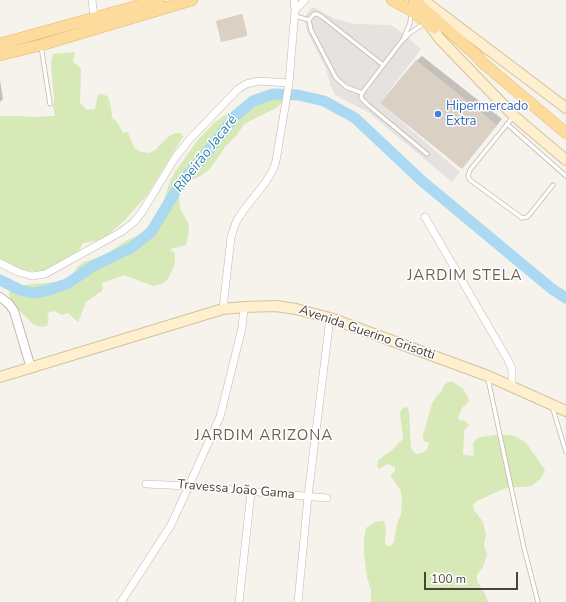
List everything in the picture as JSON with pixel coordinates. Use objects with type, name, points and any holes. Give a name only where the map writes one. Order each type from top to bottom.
[{"type":"main road","points":[[0,44],[159,0]]},
{"type":"main road","points":[[0,55],[41,45],[192,0]]},
{"type":"main road","points":[[392,0],[413,5],[475,54],[483,63]]},
{"type":"main road","points":[[423,0],[566,108]]},
{"type":"main road","points":[[413,5],[439,38],[511,120],[524,125],[566,160]]},
{"type":"main road","points":[[428,23],[483,63],[566,133]]},
{"type":"main road","name":"Avenida Guerino Grisotti","points":[[0,377],[223,309],[276,306],[296,309],[330,318],[488,376],[566,411]]},
{"type":"street","points":[[92,0],[94,18]]},
{"type":"street","points":[[223,309],[231,237],[236,222],[265,183],[273,170],[276,161],[289,83],[295,13],[294,0]]},
{"type":"street","points":[[295,13],[305,0]]},
{"type":"street","points":[[0,263],[18,272],[32,276],[45,274],[121,232],[134,222],[142,212],[189,140],[238,89],[246,84],[259,81],[289,83]]},
{"type":"street","points":[[425,217],[508,360],[512,369],[512,386]]},
{"type":"street","points":[[0,297],[9,304],[14,311],[31,368]]},
{"type":"street","points":[[121,602],[171,525],[220,416],[242,328],[244,307]]},
{"type":"street","points":[[298,602],[308,496],[330,318]]},
{"type":"street","name":"Travessa João Gama","points":[[146,484],[189,486],[327,498]]},
{"type":"street","points":[[239,602],[251,492]]},
{"type":"lane","points":[[402,42],[410,23],[413,5]]},
{"type":"lane","points":[[295,13],[309,20]]},
{"type":"lane","points":[[309,20],[314,14],[322,16],[383,65]]},
{"type":"lane","points":[[309,20],[311,30],[336,78],[346,87],[362,93]]},
{"type":"lane","points":[[427,154],[362,101],[361,98],[362,93],[402,42],[414,30],[428,23]]},
{"type":"lane","points":[[41,45],[50,104]]},
{"type":"lane","points":[[553,185],[530,214],[527,217],[522,218],[470,180],[468,176],[470,170],[511,120],[517,134],[566,176]]},
{"type":"lane","points":[[517,134],[524,125]]},
{"type":"lane","points":[[488,376],[524,548],[538,602]]},
{"type":"lane","points":[[552,405],[566,452]]},
{"type":"green space","points":[[75,52],[73,62],[81,68],[80,103],[87,110],[95,109],[98,95],[103,94],[108,97],[112,118],[117,122],[123,133],[128,133],[134,148],[141,152],[149,153],[155,150],[168,137],[175,133],[181,133],[183,137],[147,195],[124,221],[107,236],[96,241],[83,243],[79,250],[65,260],[44,271],[22,270],[0,259],[0,116],[55,116],[53,106],[54,100],[51,63],[53,54]]},
{"type":"green space","points":[[273,96],[283,100],[281,104],[244,124],[209,170],[188,182],[182,188],[179,196],[180,208],[188,223],[189,230],[186,245],[170,249],[175,253],[175,263],[166,281],[153,286],[124,275],[102,283],[103,290],[86,302],[78,322],[68,313],[62,315],[54,311],[47,313],[49,319],[47,326],[41,327],[33,324],[11,302],[9,295],[10,289],[14,286],[55,282],[66,279],[84,262],[105,255],[124,242],[142,233],[158,214],[170,181],[175,172],[197,141],[214,123],[222,117],[256,99]]},
{"type":"green space","points":[[453,382],[462,388],[469,401],[462,408],[458,417],[459,420],[465,421],[470,425],[464,432],[464,455],[474,456],[473,443],[480,437],[510,435],[517,437],[526,443],[545,470],[541,478],[533,485],[503,489],[477,501],[473,505],[474,510],[483,522],[486,534],[484,545],[487,555],[483,567],[477,575],[477,581],[488,602],[371,602],[371,590],[367,577],[364,554],[366,528],[375,522],[384,521],[386,529],[385,543],[387,546],[390,546],[394,542],[397,524],[401,514],[402,501],[401,491],[391,476],[391,474],[395,472],[395,467],[387,464],[379,469],[377,466],[378,460],[391,451],[403,439],[400,413],[402,409],[406,407],[408,408],[409,414],[411,448],[417,454],[427,450],[429,443],[424,441],[423,435],[432,404],[445,384]]},
{"type":"shaded area","points":[[313,7],[335,19],[354,24],[391,25],[421,49],[380,103],[460,172],[452,182],[368,112],[335,95],[326,69],[307,31],[304,18]]},
{"type":"building","points":[[242,14],[247,36],[221,42],[216,21]]},
{"type":"building","name":"Hipermercado Extra","points":[[416,60],[497,125],[462,169],[380,103]]},
{"type":"waterway","name":"Ribeirão Jacaré","points":[[0,280],[20,290],[33,293],[45,291],[67,284],[93,266],[131,248],[151,232],[179,186],[235,116],[253,101],[273,94],[298,95],[324,101],[355,118],[422,181],[552,289],[566,298]]},
{"type":"place","name":"Hipermercado Extra","points":[[438,114]]},
{"type":"district","name":"JARDIM STELA","points":[[465,276]]},
{"type":"district","name":"JARDIM ARIZONA","points":[[264,436]]}]
